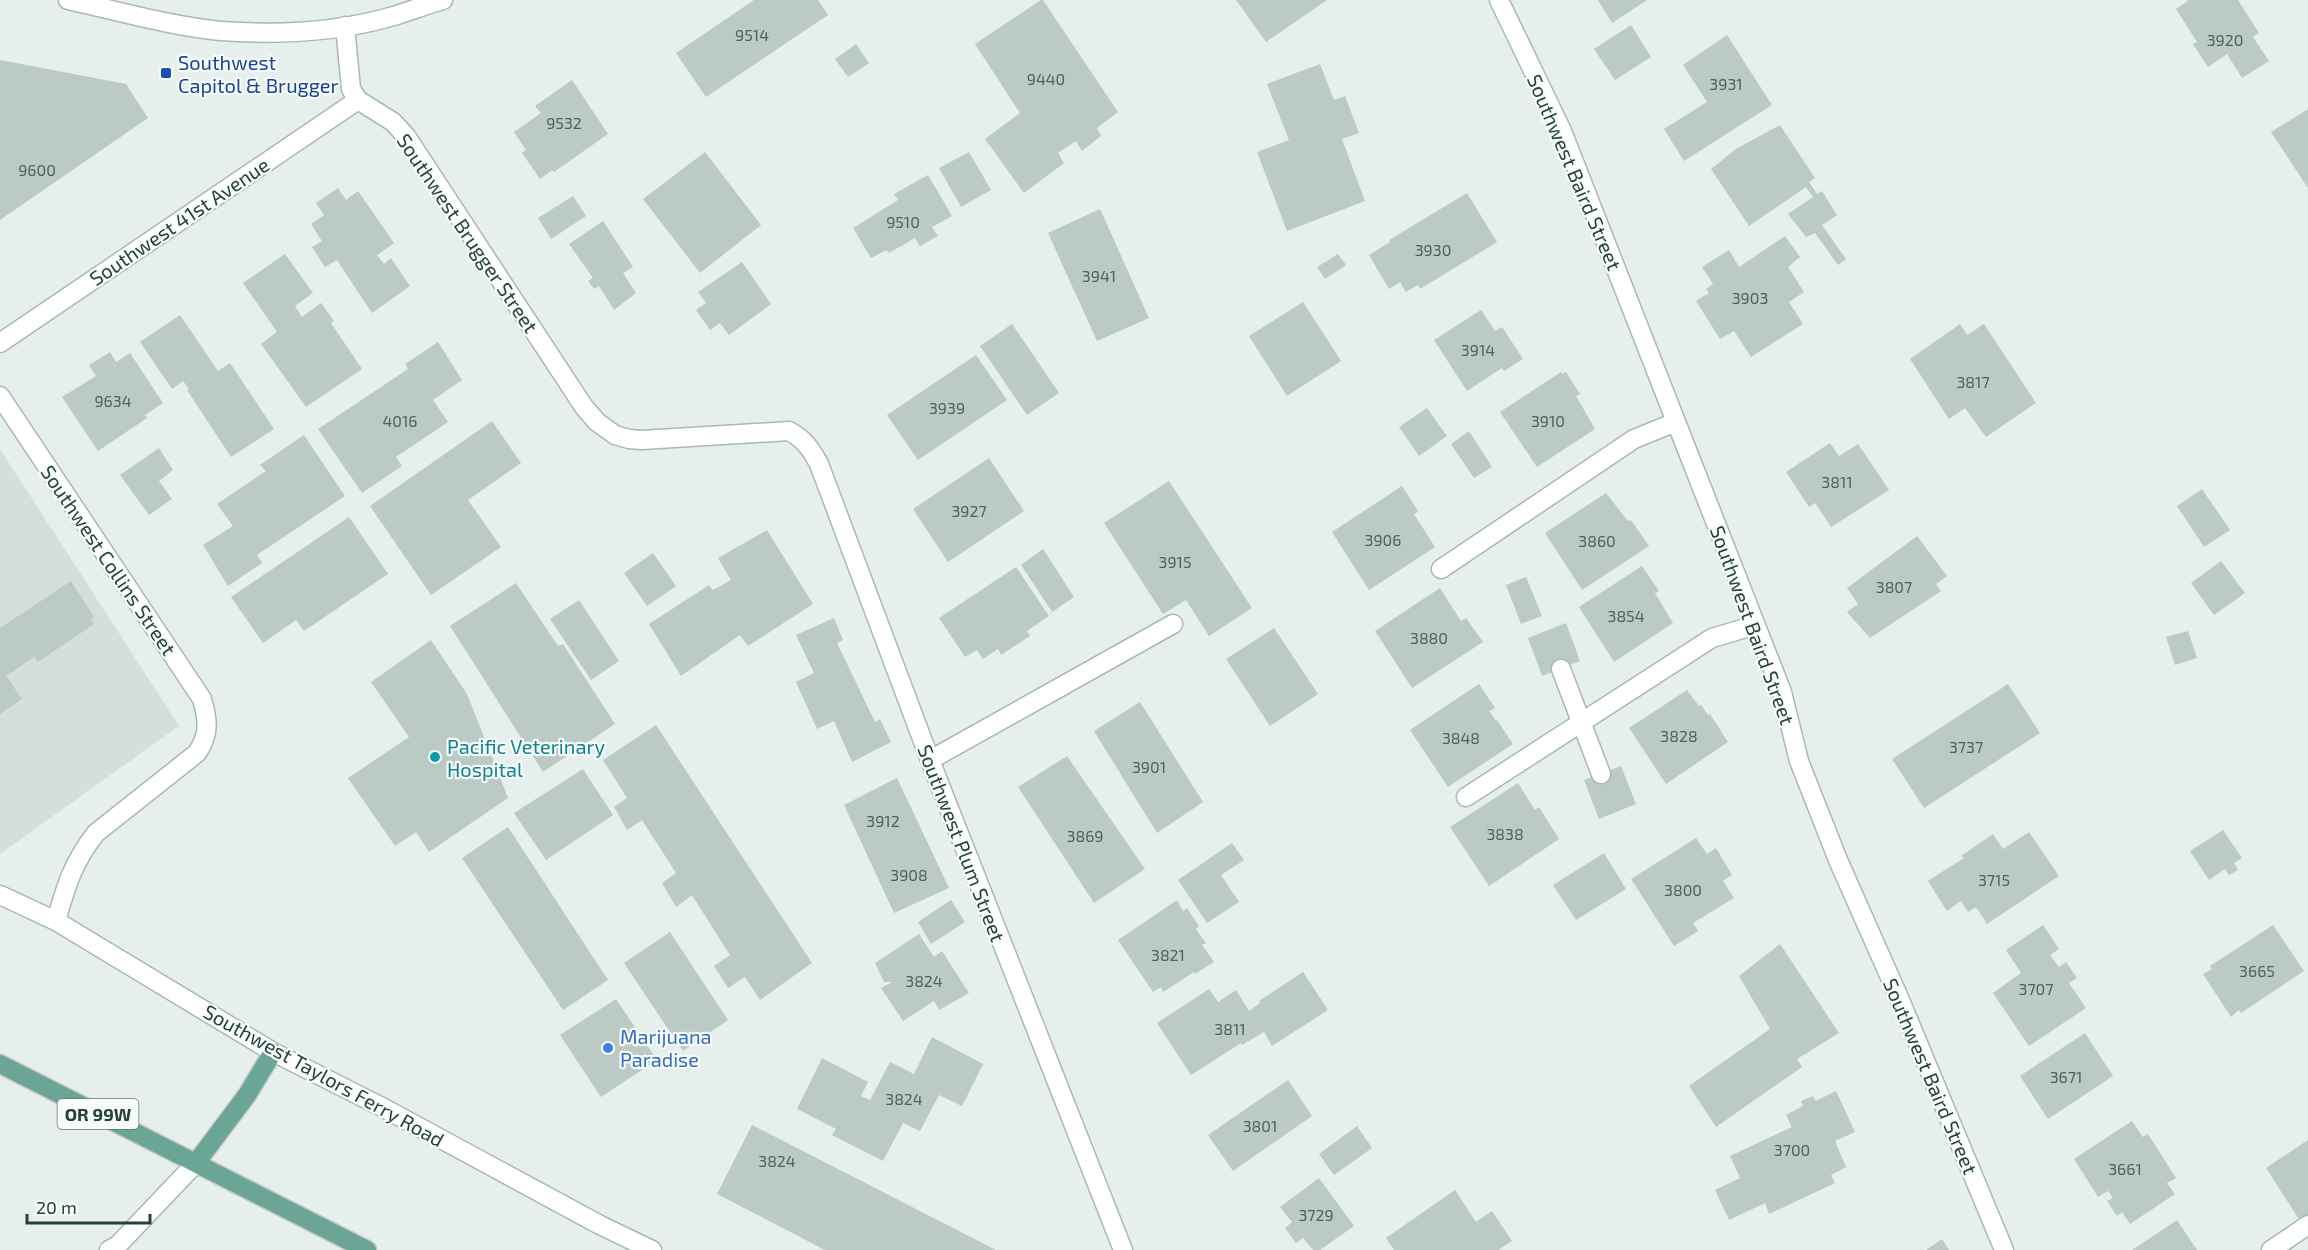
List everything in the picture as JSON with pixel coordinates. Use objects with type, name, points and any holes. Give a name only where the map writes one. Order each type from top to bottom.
[{"type":"main road","points":[[196,1163],[247,1095],[273,1052]]},
{"type":"main road","name":"OR 99W","points":[[0,1064],[367,1250]]},
{"type":"street","points":[[68,0],[180,25],[222,31],[293,31],[345,27],[389,17],[443,0]]},
{"type":"street","name":"Southwest Baird Street","points":[[1498,0],[1562,131],[1782,692],[1799,761],[1838,860],[1905,1010],[2004,1250]]},
{"type":"street","points":[[345,27],[351,89],[358,100]]},
{"type":"street","name":"Southwest 41st Avenue","points":[[0,343],[358,100]]},
{"type":"street","name":"Southwest Brugger Street","points":[[358,100],[393,122],[406,136],[584,407],[597,422],[615,435],[642,440],[789,431],[800,437]]},
{"type":"street","name":"Southwest Collins Street","points":[[0,396],[202,699],[208,728],[205,742],[197,753],[96,833],[75,862],[66,883],[56,921]]},
{"type":"street","points":[[1441,569],[1634,439],[1676,422]]},
{"type":"street","name":"Southwest Plum Street","points":[[800,437],[811,447],[819,464],[930,760],[1123,1250]]},
{"type":"street","points":[[930,760],[1173,624]]},
{"type":"street","points":[[1466,797],[1712,638],[1756,625]]},
{"type":"street","points":[[1561,669],[1601,774]]},
{"type":"street","name":"Southwest Taylors Ferry Road","points":[[0,895],[56,921],[273,1052],[380,1106],[600,1225],[652,1250]]},
{"type":"street","points":[[108,1250],[118,1245],[196,1163]]},
{"type":"street","points":[[2271,1250],[2308,1225]]},
{"type":"shaded area","points":[[0,449],[179,726],[0,854]]},
{"type":"building","points":[[754,0],[818,0],[828,15],[706,97],[676,53]]},
{"type":"building","points":[[1041,0],[1118,112],[1097,128],[1101,136],[1082,151],[1076,141],[1058,153],[1064,163],[1024,193],[985,139],[1020,113],[975,44]]},
{"type":"building","points":[[1236,0],[1327,0],[1266,42]]},
{"type":"building","points":[[1598,0],[1647,0],[1612,23]]},
{"type":"building","points":[[2187,0],[2238,0],[2259,33],[2253,37],[2269,61],[2242,78],[2227,54],[2208,67],[2193,44],[2197,42],[2176,9]]},
{"type":"building","points":[[1631,25],[1651,57],[1615,80],[1594,49]]},
{"type":"building","points":[[1727,35],[1772,105],[1684,161],[1664,129],[1707,102],[1683,65]]},
{"type":"building","points":[[856,44],[869,63],[848,77],[835,59]]},
{"type":"building","points":[[0,60],[126,84],[148,118],[0,220]]},
{"type":"building","points":[[1320,64],[1334,100],[1345,96],[1359,133],[1342,139],[1365,201],[1287,231],[1257,152],[1289,140],[1267,84]]},
{"type":"building","points":[[572,80],[608,134],[554,172],[552,170],[540,179],[522,153],[526,150],[514,132],[541,113],[535,106]]},
{"type":"building","points":[[2308,109],[2308,188],[2271,132]]},
{"type":"building","points":[[1780,125],[1815,178],[1809,182],[1817,194],[1822,191],[1837,215],[1822,225],[1846,259],[1838,265],[1815,233],[1806,237],[1788,214],[1813,197],[1806,187],[1749,226],[1711,169],[1736,149]]},
{"type":"building","points":[[705,152],[761,225],[700,273],[643,199]]},
{"type":"building","points":[[969,152],[991,190],[961,207],[939,168]]},
{"type":"building","points":[[928,175],[952,216],[932,227],[938,236],[920,246],[915,238],[889,253],[886,250],[871,258],[853,228],[898,200],[894,194]]},
{"type":"building","points":[[338,188],[346,200],[358,191],[394,243],[377,255],[384,264],[391,258],[410,286],[372,313],[337,260],[325,267],[312,247],[322,241],[311,224],[324,215],[316,203]]},
{"type":"building","points":[[1467,193],[1497,242],[1420,289],[1418,285],[1406,292],[1400,282],[1389,289],[1369,255],[1390,242],[1389,240]]},
{"type":"building","points":[[573,196],[586,216],[551,239],[538,218]]},
{"type":"building","points":[[1100,209],[1149,318],[1097,341],[1048,233]]},
{"type":"building","points":[[603,221],[633,267],[623,273],[636,293],[614,310],[599,286],[594,289],[588,281],[593,278],[569,244]]},
{"type":"building","points":[[1785,236],[1800,257],[1788,267],[1804,292],[1789,302],[1803,324],[1751,357],[1734,331],[1720,339],[1696,301],[1709,293],[1706,289],[1713,284],[1702,267],[1729,250],[1739,267]]},
{"type":"building","points":[[285,254],[313,293],[295,306],[302,317],[321,303],[334,321],[331,323],[362,369],[306,407],[261,344],[277,332],[243,283]]},
{"type":"building","points":[[1338,254],[1346,265],[1325,279],[1317,267]]},
{"type":"building","points":[[742,262],[771,304],[729,335],[720,323],[710,330],[696,310],[706,303],[698,292]]},
{"type":"building","points":[[1303,302],[1341,361],[1287,396],[1249,336]]},
{"type":"building","points":[[1481,310],[1495,331],[1502,327],[1523,359],[1504,371],[1502,368],[1467,391],[1434,340]]},
{"type":"building","points":[[180,315],[218,371],[230,363],[274,429],[231,457],[183,381],[172,389],[140,342]]},
{"type":"building","points":[[1012,324],[1059,393],[1027,415],[980,346]]},
{"type":"building","points":[[1960,324],[1967,335],[1984,324],[2036,403],[1986,437],[1965,408],[1949,419],[1910,359]]},
{"type":"building","points":[[438,342],[462,380],[433,400],[448,422],[396,457],[402,466],[362,493],[318,429],[408,369],[405,364]]},
{"type":"building","points":[[110,352],[116,362],[130,353],[163,403],[145,415],[147,418],[98,451],[62,397],[96,376],[89,365]]},
{"type":"building","points":[[976,355],[1007,400],[918,460],[887,415]]},
{"type":"building","points":[[1561,372],[1563,374],[1566,372],[1580,394],[1576,396],[1595,429],[1537,467],[1500,412]]},
{"type":"building","points":[[1427,408],[1447,436],[1419,456],[1399,427]]},
{"type":"building","points":[[492,421],[521,463],[468,500],[501,547],[431,595],[370,506]]},
{"type":"building","points":[[1469,431],[1492,467],[1474,478],[1451,444]]},
{"type":"building","points":[[304,435],[345,496],[257,555],[262,563],[228,586],[203,545],[233,526],[217,504],[266,471],[260,465]]},
{"type":"building","points":[[1830,443],[1839,456],[1858,444],[1889,490],[1831,527],[1815,503],[1809,507],[1786,472]]},
{"type":"building","points":[[159,448],[173,470],[159,481],[172,499],[149,515],[120,475]]},
{"type":"building","points":[[989,458],[1024,511],[948,562],[913,509]]},
{"type":"building","points":[[1169,481],[1252,608],[1209,636],[1186,600],[1163,614],[1104,523]]},
{"type":"building","points":[[1402,486],[1418,511],[1414,514],[1435,547],[1369,590],[1332,532]]},
{"type":"building","points":[[2202,489],[2230,530],[2204,547],[2177,506]]},
{"type":"building","points":[[1606,493],[1628,521],[1631,520],[1649,546],[1582,590],[1545,533]]},
{"type":"building","points":[[349,517],[388,574],[304,631],[296,620],[263,643],[231,597]]},
{"type":"building","points":[[767,530],[813,604],[748,646],[740,635],[681,676],[649,624],[709,585],[713,590],[731,580],[718,558]]},
{"type":"building","points":[[1917,536],[1947,576],[1936,584],[1941,591],[1870,638],[1847,612],[1858,604],[1847,588]]},
{"type":"building","points":[[1043,549],[1074,597],[1052,612],[1021,565]]},
{"type":"building","points":[[653,553],[676,586],[647,606],[624,573]]},
{"type":"building","points":[[2221,561],[2245,593],[2214,615],[2191,583]]},
{"type":"building","points":[[1642,566],[1659,591],[1655,593],[1673,623],[1614,662],[1579,607]]},
{"type":"building","points":[[1016,567],[1049,616],[1027,631],[1030,636],[1001,655],[998,649],[983,659],[977,650],[965,657],[939,618]]},
{"type":"building","points":[[1526,577],[1542,616],[1521,624],[1506,585]]},
{"type":"building","points":[[71,581],[94,617],[91,620],[94,624],[38,662],[34,657],[6,676],[22,699],[0,714],[0,628]]},
{"type":"building","points":[[516,583],[558,646],[563,644],[615,724],[543,772],[450,626]]},
{"type":"building","points":[[1440,588],[1461,621],[1466,618],[1483,642],[1412,688],[1375,631]]},
{"type":"building","points":[[579,600],[619,661],[591,680],[550,619]]},
{"type":"building","points":[[834,618],[843,640],[837,643],[875,722],[880,719],[891,742],[852,762],[834,721],[817,729],[796,682],[814,673],[796,635]]},
{"type":"building","points":[[1566,623],[1580,661],[1542,676],[1528,638]]},
{"type":"building","points":[[1274,628],[1318,694],[1270,726],[1226,659]]},
{"type":"building","points":[[2188,631],[2197,658],[2175,665],[2166,637]]},
{"type":"building","name":"Pacific Veterinary Hospital","points":[[431,640],[467,694],[508,798],[429,852],[416,832],[395,846],[348,778],[409,737],[371,682]]},
{"type":"building","points":[[1479,684],[1495,708],[1489,711],[1513,744],[1448,787],[1410,730]]},
{"type":"building","points":[[2008,684],[2040,733],[1924,808],[1892,759]]},
{"type":"building","points":[[1687,690],[1699,706],[1701,705],[1708,715],[1710,714],[1728,742],[1666,784],[1629,728]]},
{"type":"building","points":[[1140,702],[1203,802],[1157,833],[1094,731]]},
{"type":"building","points":[[656,725],[812,963],[760,1000],[745,977],[728,988],[714,966],[730,955],[692,895],[676,907],[662,883],[676,873],[642,820],[627,830],[614,807],[627,798],[603,760]]},
{"type":"building","points":[[1067,756],[1145,869],[1094,903],[1018,787]]},
{"type":"building","points":[[1621,766],[1636,804],[1599,819],[1584,780]]},
{"type":"building","points":[[583,769],[613,815],[546,860],[514,813]]},
{"type":"building","points":[[897,778],[949,888],[894,913],[844,805]]},
{"type":"building","points":[[1518,783],[1535,810],[1539,807],[1559,839],[1489,886],[1450,827]]},
{"type":"building","points":[[508,827],[608,980],[563,1010],[462,858]]},
{"type":"building","points":[[2223,830],[2242,858],[2234,863],[2238,870],[2229,875],[2225,869],[2209,880],[2190,851]]},
{"type":"building","points":[[2029,832],[2059,876],[1987,924],[1976,907],[1968,912],[1961,901],[1947,911],[1928,881],[1964,858],[1961,856],[1993,834],[2003,849]]},
{"type":"building","points":[[1696,838],[1707,854],[1716,848],[1732,875],[1723,881],[1734,898],[1693,923],[1698,931],[1674,946],[1631,879]]},
{"type":"building","points":[[1232,843],[1244,860],[1221,875],[1239,902],[1207,923],[1178,880]]},
{"type":"building","points":[[1604,853],[1626,889],[1576,920],[1553,885]]},
{"type":"building","points":[[951,900],[965,922],[931,944],[918,922]]},
{"type":"building","points":[[1177,900],[1183,911],[1187,908],[1199,926],[1196,929],[1206,943],[1202,945],[1214,962],[1163,992],[1161,987],[1153,992],[1118,940]]},
{"type":"building","points":[[2043,925],[2059,949],[2050,955],[2059,967],[2066,962],[2077,978],[2069,983],[2086,1008],[2029,1046],[1993,993],[2021,973],[2006,950]]},
{"type":"building","points":[[2273,925],[2304,971],[2241,1013],[2239,1010],[2231,1017],[2203,974],[2212,969],[2210,966]]},
{"type":"building","points":[[670,932],[728,1020],[683,1051],[624,963]]},
{"type":"building","points":[[919,934],[934,957],[942,951],[969,993],[939,1010],[934,1001],[903,1021],[881,988],[892,982],[884,982],[875,963]]},
{"type":"building","points":[[1780,944],[1839,1033],[1797,1059],[1802,1067],[1716,1127],[1689,1086],[1770,1029],[1739,976]]},
{"type":"building","points":[[1303,972],[1328,1010],[1272,1046],[1264,1032],[1242,1045],[1241,1043],[1191,1075],[1157,1023],[1209,989],[1218,1002],[1236,990],[1249,1011],[1260,1003],[1259,1001]]},
{"type":"building","name":"Marijuana Paradise","points":[[616,999],[657,1060],[601,1097],[560,1035]]},
{"type":"building","points":[[2085,1033],[2113,1076],[2048,1119],[2020,1076]]},
{"type":"building","points":[[932,1037],[983,1064],[962,1106],[939,1095],[920,1131],[903,1123],[883,1161],[832,1135],[836,1129],[797,1109],[822,1058],[868,1082],[861,1096],[870,1100],[890,1062],[914,1074]]},
{"type":"building","points":[[1288,1080],[1312,1116],[1233,1171],[1208,1135]]},
{"type":"building","points":[[1836,1091],[1855,1132],[1835,1141],[1846,1167],[1831,1175],[1835,1183],[1769,1214],[1765,1203],[1729,1220],[1715,1190],[1740,1178],[1730,1156],[1792,1127],[1786,1115],[1803,1106],[1801,1101],[1813,1096],[1816,1101]]},
{"type":"building","points":[[2132,1121],[2143,1137],[2148,1134],[2176,1178],[2167,1183],[2175,1194],[2130,1224],[2122,1212],[2117,1216],[2107,1201],[2113,1198],[2108,1191],[2098,1197],[2074,1159]]},
{"type":"building","points":[[752,1125],[996,1250],[825,1250],[717,1194]]},
{"type":"building","points":[[1357,1126],[1372,1148],[1334,1175],[1319,1154]]},
{"type":"building","points":[[2308,1140],[2308,1225],[2304,1227],[2266,1168]]},
{"type":"building","points":[[1319,1178],[1354,1226],[1320,1250],[1313,1250],[1303,1238],[1296,1243],[1285,1228],[1292,1222],[1280,1207]]},
{"type":"building","points":[[1455,1190],[1476,1222],[1492,1211],[1512,1241],[1498,1250],[1394,1250],[1386,1238]]},
{"type":"building","points":[[2177,1220],[2197,1250],[2132,1250]]},
{"type":"building","points":[[1942,1239],[1949,1250],[1926,1250]]},
{"type":"place","name":"Southwest Capitol & Brugger","points":[[166,73]]},
{"type":"place","name":"Pacific Veterinary Hospital","points":[[435,757]]},
{"type":"place","name":"Marijuana Paradise","points":[[608,1048]]}]
